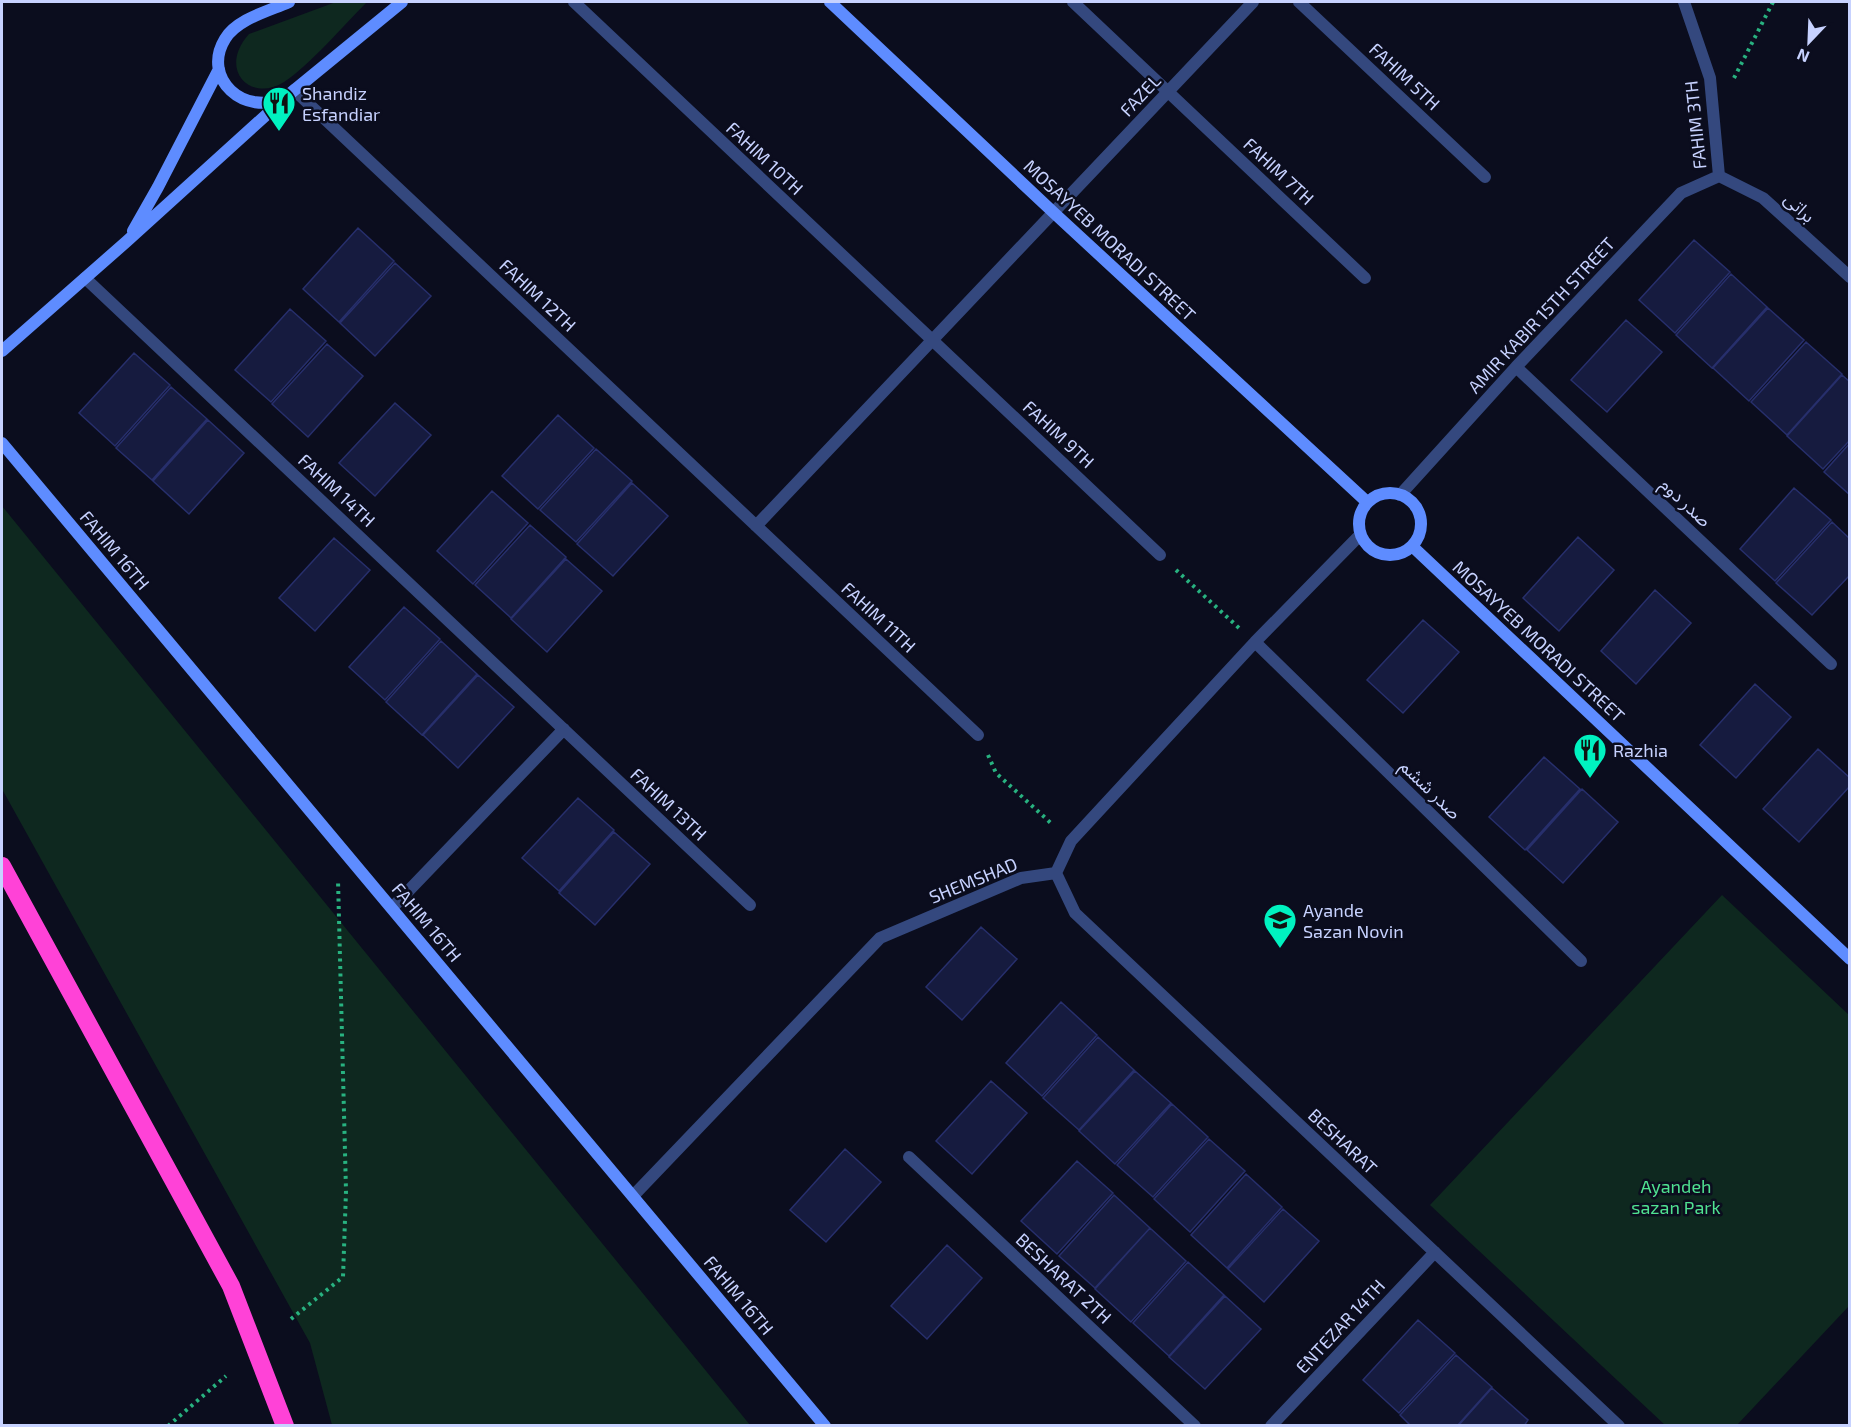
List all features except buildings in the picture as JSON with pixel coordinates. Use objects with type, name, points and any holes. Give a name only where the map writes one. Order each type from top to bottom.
[{"type":"highway","points":[[2,866],[231,1286],[285,1425]]},
{"type":"street","points":[[126,242],[158,187],[219,69],[221,48],[225,38],[240,24],[288,2]]},
{"type":"street","points":[[2,351],[290,94],[402,2]]},
{"type":"street","name":"FAHIM 10TH","points":[[574,2],[933,340]]},
{"type":"street","name":"MOSAYYEB MORADI STREET","points":[[830,2],[1367,502]]},
{"type":"street","name":"FAHIM 7TH","points":[[1073,2],[1365,278]]},
{"type":"street","name":"FAZEL","points":[[756,526],[1253,2]]},
{"type":"street","name":"FAHIM 5TH","points":[[1299,2],[1485,177]]},
{"type":"street","name":"FAHIM 3TH","points":[[1684,2],[1710,78],[1719,176]]},
{"type":"street","points":[[219,69],[228,88],[245,101],[266,104],[290,94]]},
{"type":"street","name":"FAHIM 12TH","points":[[290,94],[756,526]]},
{"type":"street","name":"براتی","points":[[1719,176],[1763,198],[1850,277]]},
{"type":"street","name":"AMIR KABIR 15TH STREET","points":[[1400,495],[1516,367],[1681,193],[1719,176]]},
{"type":"street","name":"FAHIM 14TH","points":[[85,278],[564,729]]},
{"type":"street","name":"FAHIM 9TH","points":[[933,340],[1160,555]]},
{"type":"street","name":"صدر دوم","points":[[1516,367],[1832,664]]},
{"type":"street","name":"FAHIM 16TH","points":[[2,443],[825,1425]]},
{"type":"street","points":[[1388,493],[1400,495],[1411,501],[1418,512],[1421,524],[1419,536],[1412,546],[1402,553],[1390,555],[1377,553],[1367,546],[1360,535],[1358,524],[1361,512],[1367,502],[1377,496],[1388,493]]},
{"type":"street","name":"FAHIM 11TH","points":[[756,526],[978,735]]},
{"type":"street","points":[[1056,873],[1071,841],[1255,642],[1360,535]]},
{"type":"street","name":"MOSAYYEB MORADI STREET","points":[[1412,546],[1850,959]]},
{"type":"street","name":"صدر ششم","points":[[1255,642],[1581,961]]},
{"type":"street","points":[[392,908],[564,729]]},
{"type":"street","name":"FAHIM 13TH","points":[[564,729],[750,905]]},
{"type":"street","name":"SHEMSHAD","points":[[633,1196],[880,938],[1021,878],[1056,873]]},
{"type":"street","name":"BESHARAT","points":[[1056,873],[1076,913],[1619,1425]]},
{"type":"street","name":"BESHARAT 2TH","points":[[909,1156],[1195,1425]]},
{"type":"street","name":"ENTEZAR 14TH","points":[[1271,1425],[1435,1252]]},
{"type":"path","points":[[1713,118],[1773,2]]},
{"type":"path","points":[[1160,555],[1255,642]]},
{"type":"path","points":[[978,735],[996,773],[1071,841]]},
{"type":"path","points":[[291,1319],[343,1277],[346,1191],[337,842]]},
{"type":"path","points":[[168,1425],[226,1376]]},
{"type":"green space","points":[[336,2],[367,2],[316,55],[284,82],[272,87],[260,88],[250,86],[242,79],[237,71],[236,60],[240,47],[249,34]]},
{"type":"green space","points":[[2,506],[750,1425],[332,1425],[310,1343],[2,789]]},
{"type":"green space","name":"Ayandeh sazan Park","points":[[1722,895],[1849,1015],[1849,1306],[1737,1425],[1665,1425],[1430,1205]]},
{"type":"place","name":"Shandiz Esfandiar","points":[[279,132]]},
{"type":"place","name":"Razhia","points":[[1590,779]]},
{"type":"place","name":"Ayande Sazan Novin","points":[[1280,949]]}]
